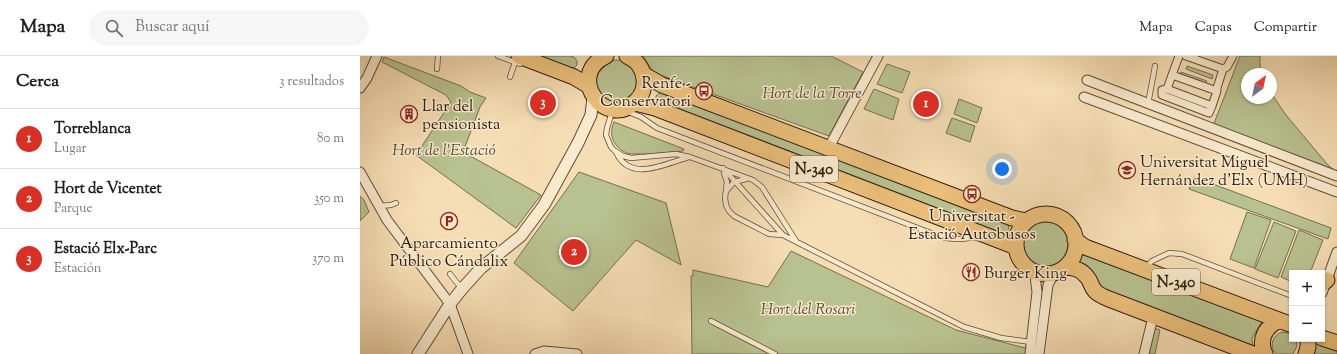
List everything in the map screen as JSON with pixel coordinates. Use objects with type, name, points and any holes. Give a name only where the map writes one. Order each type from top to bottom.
[{"type":"highway","points":[[591,91],[590,76],[593,67],[601,56]]},
{"type":"highway","points":[[519,61],[574,77],[591,91],[602,105],[617,109],[635,103]]},
{"type":"highway","name":"N-340","points":[[639,66],[662,85],[1012,218],[1026,221]]},
{"type":"highway","name":"N-340","points":[[639,66],[644,87],[635,103],[655,108],[992,237],[1016,248]]},
{"type":"highway","points":[[1030,270],[1018,257],[1016,241],[1018,234],[1026,221],[1033,217],[1049,215],[1063,220],[1069,226],[1075,240],[1074,255],[1059,270]]},
{"type":"highway","name":"N-340","points":[[1075,240],[1085,247],[1143,269],[1287,320]]},
{"type":"highway","name":"N-340","points":[[1030,270],[1042,274],[1071,267],[1088,277],[1094,289],[1100,295],[1253,354]]},
{"type":"highway","name":"N-340","points":[[1265,354],[1262,344],[1263,336],[1269,327],[1287,320]]},
{"type":"highway","points":[[1325,339],[1337,344]]},
{"type":"highway","points":[[1306,354],[1308,342]]},
{"type":"street","points":[[360,88],[367,78],[377,56]]},
{"type":"street","points":[[828,149],[878,56]]},
{"type":"street","points":[[1179,56],[1167,89],[1212,106],[1223,69],[1227,67],[1233,56]]},
{"type":"street","points":[[1186,56],[1223,69]]},
{"type":"street","points":[[1172,75],[1216,91]]},
{"type":"street","points":[[1087,80],[1334,175]]},
{"type":"street","points":[[1099,102],[1097,94],[1104,87]]},
{"type":"street","points":[[418,354],[450,304],[462,289],[481,268],[522,236],[544,205],[578,143],[591,115],[591,91]]},
{"type":"street","points":[[1084,97],[1337,192]]},
{"type":"street","points":[[360,172],[387,220],[450,304],[468,354]]},
{"type":"street","points":[[1325,283],[1337,252]]},
{"type":"street","points":[[1030,270],[1035,276],[1037,292],[1030,354]]},
{"type":"street","points":[[1039,354],[1048,285],[1059,270]]},
{"type":"street","points":[[1144,354],[1153,316]]},
{"type":"street","points":[[535,354],[544,351],[577,354]]},
{"type":"lane","points":[[498,56],[519,61],[510,77]]},
{"type":"lane","points":[[437,60],[437,69]]},
{"type":"lane","points":[[1148,104],[1155,66]]},
{"type":"lane","points":[[797,243],[758,183],[723,168],[676,154],[631,158],[622,156],[611,147],[606,135],[609,120],[617,109],[641,116],[657,128],[945,239],[964,240],[976,237],[992,237]]},
{"type":"lane","points":[[615,151],[619,159],[626,166],[645,170],[690,157]]},
{"type":"lane","points":[[723,168],[783,235],[797,243],[964,327],[1001,338],[1031,342]]},
{"type":"lane","points":[[723,168],[727,182],[725,198],[729,211],[734,216],[769,234],[783,235]]},
{"type":"lane","points":[[726,192],[729,186],[734,182],[747,178]]},
{"type":"lane","points":[[379,206],[396,203]]},
{"type":"lane","points":[[1143,269],[1152,261],[1169,253],[1182,254],[1289,295]]},
{"type":"lane","points":[[450,274],[462,289]]},
{"type":"lane","points":[[711,321],[775,354]]},
{"type":"green space","points":[[537,56],[570,56],[574,57],[577,61],[577,65],[571,69]]},
{"type":"green space","name":"Hort de la Torre","points":[[643,56],[831,56],[863,72],[829,136],[660,75],[656,76]]},
{"type":"green space","points":[[1240,56],[1260,56],[1261,68],[1241,68],[1241,104],[1277,104],[1277,102],[1286,115],[1327,164],[1335,171],[1213,126]]},
{"type":"green space","name":"Hort de l'Estació","points":[[384,57],[461,86],[470,92],[486,98],[480,107],[463,152],[541,195],[516,228],[416,155],[451,102],[446,95],[382,62]]},
{"type":"green space","points":[[617,60],[632,66],[638,81],[632,96],[617,102],[602,96],[596,81],[602,66]]},
{"type":"green space","points":[[887,64],[910,72],[902,93],[877,84]]},
{"type":"green space","points":[[1187,66],[1213,75],[1212,79],[1186,69]]},
{"type":"green space","points":[[1181,72],[1207,81],[1205,85],[1180,75]]},
{"type":"green space","points":[[874,89],[899,99],[893,120],[864,109]]},
{"type":"green space","points":[[660,92],[1007,223],[1009,227],[1007,233],[1000,234],[662,105],[656,100],[656,96]]},
{"type":"green space","points":[[959,99],[982,108],[977,123],[954,114]]},
{"type":"green space","points":[[952,118],[975,126],[970,142],[946,133]]},
{"type":"green space","points":[[614,122],[684,149],[683,151],[654,154],[627,153],[622,151],[613,140],[612,127]]},
{"type":"green space","points":[[579,172],[666,203],[681,265],[636,240],[573,311],[514,263]]},
{"type":"green space","points":[[1194,177],[1331,228],[1328,239],[1189,189]]},
{"type":"green space","points":[[360,196],[364,200],[369,212],[360,221]]},
{"type":"green space","points":[[1247,212],[1271,220],[1254,268],[1230,259]]},
{"type":"green space","points":[[1045,221],[1058,225],[1064,231],[1068,244],[1064,257],[1058,263],[1045,267],[1032,263],[1026,257],[1022,244],[1026,231],[1032,225]]},
{"type":"green space","points":[[1274,222],[1296,231],[1278,278],[1255,269]]},
{"type":"green space","points":[[1299,230],[1323,240],[1311,270],[1289,270],[1289,281],[1281,277]]},
{"type":"green space","points":[[1083,250],[1263,320],[1252,338],[1253,350],[1102,291],[1076,264],[1081,258]]},
{"type":"green space","name":"Hort del Rosari","points":[[791,251],[956,330],[1029,349],[1029,354],[692,354],[691,276],[693,276],[693,270],[768,287]]},
{"type":"green space","points":[[1154,328],[1160,330],[1155,354],[1147,354]]},
{"type":"green space","points":[[1282,332],[1289,333],[1289,342],[1296,342],[1297,346],[1293,354],[1276,354],[1272,345],[1274,339]]},
{"type":"green space","points":[[1314,342],[1320,342],[1337,348],[1337,354],[1311,354]]},
{"type":"place","name":"Renfe - Conservatori","points":[[704,91]]},
{"type":"place","name":"Estació Elx-Parc","points":[[543,103]]},
{"type":"place","name":"Torreblanca","points":[[926,104]]},
{"type":"place","name":"Llar del pensionista","points":[[409,114]]},
{"type":"place","name":"Universitat Miguel Hernández d'Elx (UMH)","points":[[1127,170]]},
{"type":"place","name":"Universitat - Estació Autobusos","points":[[972,194]]},
{"type":"place","name":"Aparcamiento Público Cándalix","points":[[449,221]]},
{"type":"place","name":"Hort de Vicentet","points":[[574,252]]},
{"type":"place","name":"Burger King","points":[[971,272]]}]
